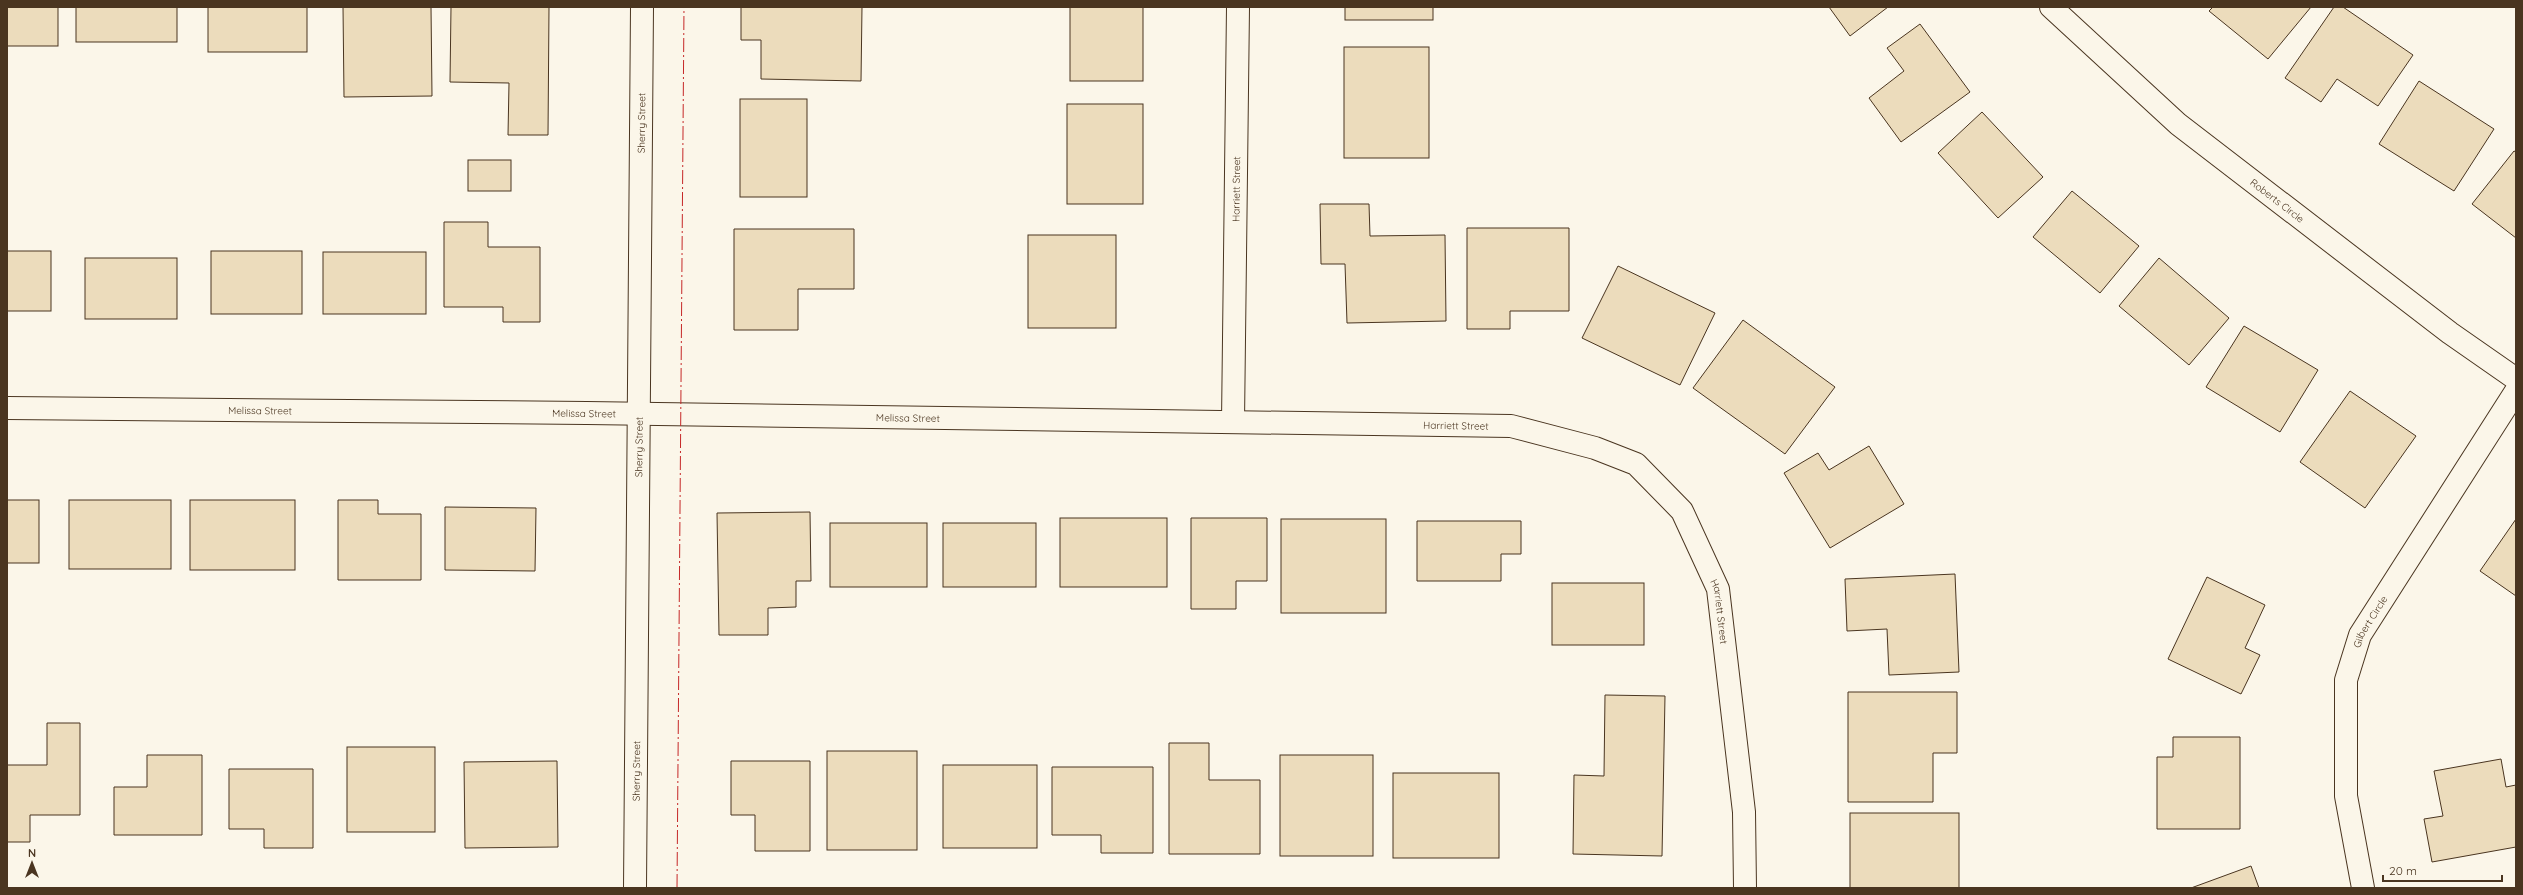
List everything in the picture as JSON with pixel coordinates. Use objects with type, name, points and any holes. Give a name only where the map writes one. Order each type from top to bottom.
[{"type":"street","name":"Sherry Street","points":[[634,888],[642,7]]},
{"type":"street","name":"Harriett Street","points":[[1238,7],[1233,422],[1511,426],[1595,448],[1636,464],[1682,511],[1718,589],[1744,812],[1745,888]]},
{"type":"street","name":"Roberts Circle","points":[[2051,7],[2178,124],[2444,328],[2516,379]]},
{"type":"street","name":"Gilbert Circle","points":[[2363,888],[2346,796],[2346,680],[2360,635],[2516,391]]},
{"type":"street","name":"Melissa Street","points":[[7,408],[638,413],[1233,422]]},
{"type":"building","points":[[7,7],[58,7],[58,46],[7,46]]},
{"type":"building","points":[[76,7],[177,7],[177,42],[76,42]]},
{"type":"building","points":[[208,7],[307,7],[307,52],[208,52]]},
{"type":"building","points":[[343,7],[431,7],[432,96],[344,97]]},
{"type":"building","points":[[451,7],[549,7],[548,135],[508,135],[509,83],[450,82]]},
{"type":"building","points":[[741,7],[862,7],[861,81],[761,79],[761,40],[741,40]]},
{"type":"building","points":[[1070,7],[1143,7],[1143,81],[1070,81]]},
{"type":"building","points":[[1345,7],[1433,7],[1433,20],[1345,20]]},
{"type":"building","points":[[1829,7],[1888,7],[1850,36]]},
{"type":"building","points":[[2213,7],[2311,7],[2268,59],[2209,11]]},
{"type":"building","points":[[2334,7],[2343,7],[2413,55],[2378,106],[2337,79],[2321,102],[2285,78]]},
{"type":"building","points":[[1920,24],[1970,92],[1901,142],[1869,98],[1904,71],[1887,48]]},
{"type":"building","points":[[1344,47],[1429,47],[1429,158],[1344,158]]},
{"type":"building","points":[[2419,81],[2494,129],[2454,191],[2379,144]]},
{"type":"building","points":[[740,99],[807,99],[807,197],[740,197]]},
{"type":"building","points":[[1067,104],[1143,104],[1143,204],[1067,204]]},
{"type":"building","points":[[1982,112],[2043,177],[1998,218],[1938,153]]},
{"type":"building","points":[[2514,151],[2516,152],[2516,238],[2472,204]]},
{"type":"building","points":[[468,160],[511,160],[511,191],[468,191]]},
{"type":"building","points":[[2072,191],[2139,246],[2100,293],[2033,237]]},
{"type":"building","points":[[1320,204],[1369,204],[1370,236],[1445,235],[1446,321],[1347,323],[1345,264],[1321,264]]},
{"type":"building","points":[[444,222],[488,222],[488,247],[540,247],[540,322],[503,322],[503,307],[444,307]]},
{"type":"building","points":[[1467,228],[1569,228],[1569,311],[1510,311],[1510,329],[1467,329]]},
{"type":"building","points":[[734,229],[854,229],[854,289],[798,289],[798,330],[734,330]]},
{"type":"building","points":[[1028,235],[1116,235],[1116,328],[1028,328]]},
{"type":"building","points":[[7,251],[51,251],[51,311],[7,311]]},
{"type":"building","points":[[211,251],[302,251],[302,314],[211,314]]},
{"type":"building","points":[[323,252],[426,252],[426,314],[323,314]]},
{"type":"building","points":[[85,258],[177,258],[177,319],[85,319]]},
{"type":"building","points":[[2159,258],[2229,318],[2189,365],[2119,306]]},
{"type":"building","points":[[1618,266],[1715,313],[1680,385],[1582,338]]},
{"type":"building","points":[[1743,320],[1835,387],[1785,454],[1693,388]]},
{"type":"building","points":[[2244,326],[2318,370],[2280,432],[2206,387]]},
{"type":"building","points":[[2350,391],[2416,436],[2365,508],[2300,462]]},
{"type":"building","points":[[1869,446],[1904,504],[1830,548],[1784,473],[1818,453],[1829,470]]},
{"type":"building","points":[[7,500],[39,500],[39,563],[7,563]]},
{"type":"building","points":[[69,500],[171,500],[171,569],[69,569]]},
{"type":"building","points":[[190,500],[295,500],[295,570],[190,570]]},
{"type":"building","points":[[338,500],[378,500],[378,514],[421,514],[421,580],[338,580]]},
{"type":"building","points":[[445,507],[536,508],[535,571],[445,570]]},
{"type":"building","points":[[810,512],[811,581],[796,581],[796,607],[768,608],[768,635],[719,635],[717,513]]},
{"type":"building","points":[[1060,518],[1167,518],[1167,587],[1060,587]]},
{"type":"building","points":[[1191,518],[1267,518],[1267,581],[1236,581],[1236,609],[1191,609]]},
{"type":"building","points":[[1281,519],[1386,519],[1386,613],[1281,613]]},
{"type":"building","points":[[2516,519],[2516,596],[2480,571]]},
{"type":"building","points":[[1417,521],[1521,521],[1521,554],[1501,554],[1501,581],[1417,581]]},
{"type":"building","points":[[830,523],[927,523],[927,587],[830,587]]},
{"type":"building","points":[[943,523],[1036,523],[1036,587],[943,587]]},
{"type":"building","points":[[1955,574],[1959,672],[1889,675],[1887,629],[1847,631],[1845,579]]},
{"type":"building","points":[[2207,577],[2265,605],[2245,648],[2260,655],[2241,694],[2168,659]]},
{"type":"building","points":[[1552,583],[1644,583],[1644,645],[1552,645]]},
{"type":"building","points":[[1848,692],[1957,692],[1957,753],[1933,753],[1933,802],[1848,802]]},
{"type":"building","points":[[1605,695],[1665,696],[1662,856],[1573,854],[1574,775],[1604,776]]},
{"type":"building","points":[[47,723],[80,723],[80,815],[30,815],[30,842],[7,842],[7,765],[47,765]]},
{"type":"building","points":[[2173,737],[2240,737],[2240,829],[2157,829],[2157,757],[2173,757]]},
{"type":"building","points":[[1169,743],[1209,743],[1209,780],[1260,780],[1260,854],[1169,854]]},
{"type":"building","points":[[347,747],[435,747],[435,832],[347,832]]},
{"type":"building","points":[[827,751],[917,751],[917,850],[827,850]]},
{"type":"building","points":[[147,755],[202,755],[202,835],[114,835],[114,787],[147,787]]},
{"type":"building","points":[[1280,755],[1373,755],[1373,856],[1280,856]]},
{"type":"building","points":[[2501,759],[2506,787],[2516,785],[2516,847],[2432,862],[2424,819],[2443,816],[2434,771]]},
{"type":"building","points":[[557,761],[558,847],[465,848],[464,762]]},
{"type":"building","points":[[731,761],[810,761],[810,851],[755,851],[755,815],[731,815]]},
{"type":"building","points":[[943,765],[1037,765],[1037,848],[943,848]]},
{"type":"building","points":[[1052,767],[1153,767],[1153,853],[1101,853],[1101,835],[1052,835]]},
{"type":"building","points":[[229,769],[313,769],[313,848],[264,848],[264,829],[229,829]]},
{"type":"building","points":[[1393,773],[1499,773],[1499,858],[1393,858]]},
{"type":"building","points":[[1850,813],[1959,813],[1959,888],[1850,888]]},
{"type":"building","points":[[2251,866],[2259,888],[2191,888]]},
{"type":"power","points":[[677,888],[684,7]]}]
